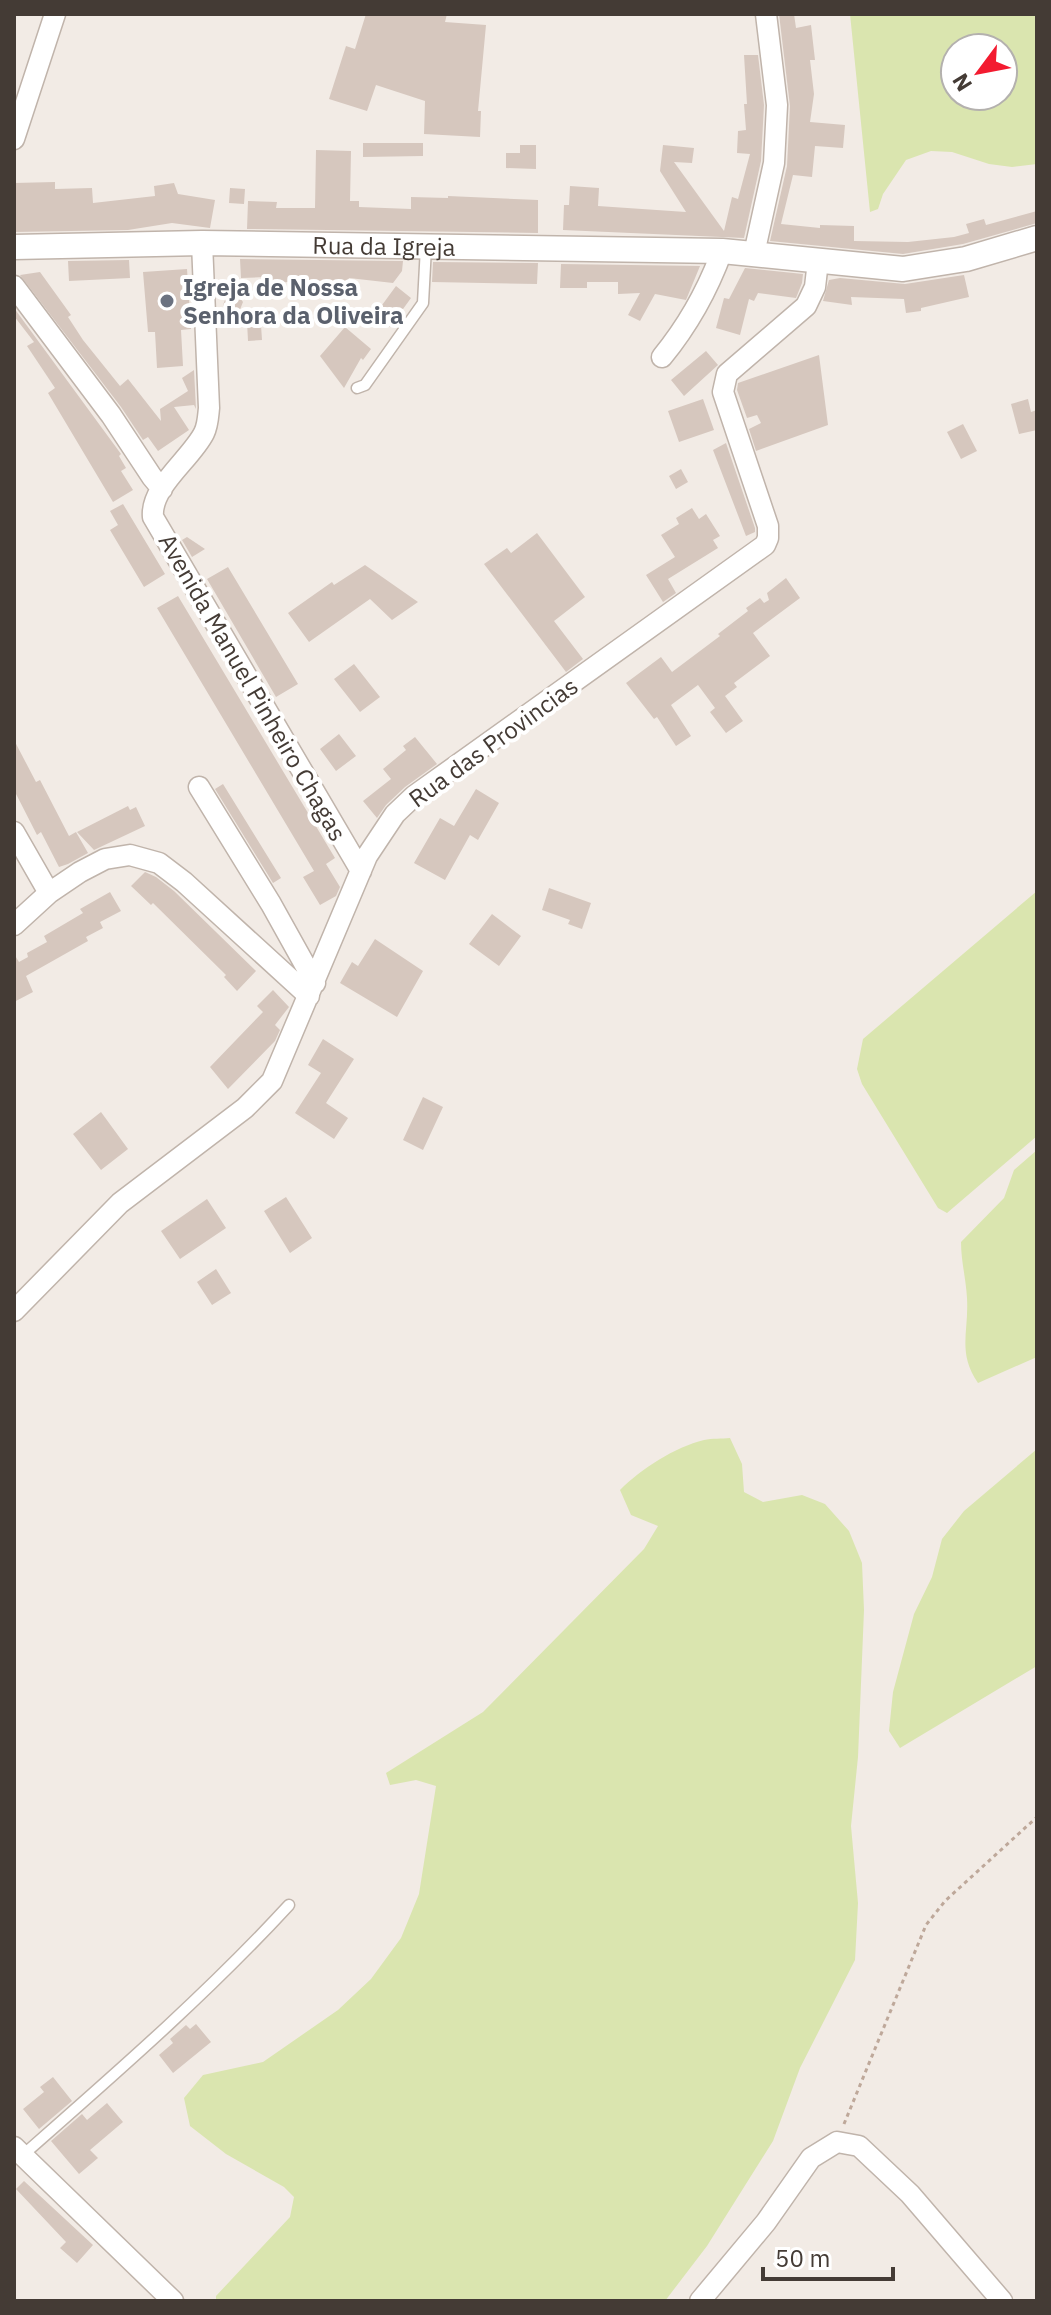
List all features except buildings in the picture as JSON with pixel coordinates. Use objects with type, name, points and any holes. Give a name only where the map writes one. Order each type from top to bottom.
[{"type":"street","points":[[14,139],[55,14]]},
{"type":"street","points":[[754,254],[774,163],[777,105],[766,14]]},
{"type":"street","name":"Rua da Igreja","points":[[14,247],[202,243],[722,251],[876,268],[929,267],[1037,238]]},
{"type":"street","points":[[158,494],[196,445],[207,425],[209,408],[202,243]]},
{"type":"street","points":[[662,357],[688,325],[708,290],[722,251]]},
{"type":"street","name":"Rua das Provincias","points":[[14,1311],[120,1203],[264,1092],[282,1062],[361,871],[374,844],[395,814],[414,796],[765,545],[768,526],[723,392],[723,383],[727,374],[812,298],[818,261]]},
{"type":"street","name":"Avenida Manuel Pinheiro Chagas","points":[[14,286],[111,415],[152,477],[158,494],[153,517],[361,871]]},
{"type":"street","points":[[199,787],[271,904],[312,990]]},
{"type":"street","points":[[14,832],[49,893]]},
{"type":"street","points":[[14,925],[49,893],[105,859],[130,855],[159,863],[312,990]]},
{"type":"street","points":[[700,2301],[766,2222],[811,2158],[837,2142],[859,2146],[910,2194],[1002,2301]]},
{"type":"street","points":[[18,2151],[173,2301]]},
{"type":"lane","points":[[357,388],[365,385],[423,303],[426,247]]},
{"type":"lane","points":[[18,2151],[171,2025],[241,1958],[289,1905]]},
{"type":"path","points":[[837,2142],[926,1925],[945,1901],[1037,1817]]},
{"type":"green space","points":[[850,14],[1037,14],[1037,164],[1012,167],[989,164],[952,152],[931,151],[906,160],[883,194],[878,209],[870,212]]},
{"type":"green space","points":[[1037,891],[1037,1136],[947,1213],[938,1208],[862,1084],[857,1069],[863,1039]]},
{"type":"green space","points":[[1037,1150],[1037,1357],[978,1383],[966,1351],[967,1298],[961,1242],[1004,1198],[1014,1170]]},
{"type":"green space","points":[[730,1438],[742,1464],[744,1492],[763,1502],[802,1495],[825,1504],[849,1531],[862,1563],[864,1610],[858,1757],[851,1826],[858,1903],[855,1960],[800,2068],[773,2141],[707,2246],[665,2301],[216,2301],[216,2296],[290,2217],[294,2197],[284,2187],[226,2154],[190,2126],[184,2098],[203,2075],[263,2062],[338,2010],[371,1979],[401,1938],[419,1894],[436,1786],[416,1780],[390,1785],[386,1773],[483,1712],[644,1549],[658,1526],[631,1515],[620,1490],[670,1453],[704,1440]]},
{"type":"green space","points":[[1037,1449],[1037,1666],[900,1748],[889,1731],[893,1692],[914,1614],[932,1577],[942,1539],[964,1511]]},
{"type":"place","name":"Igreja de Nossa Senhora da Oliveira","points":[[167,301]]}]
